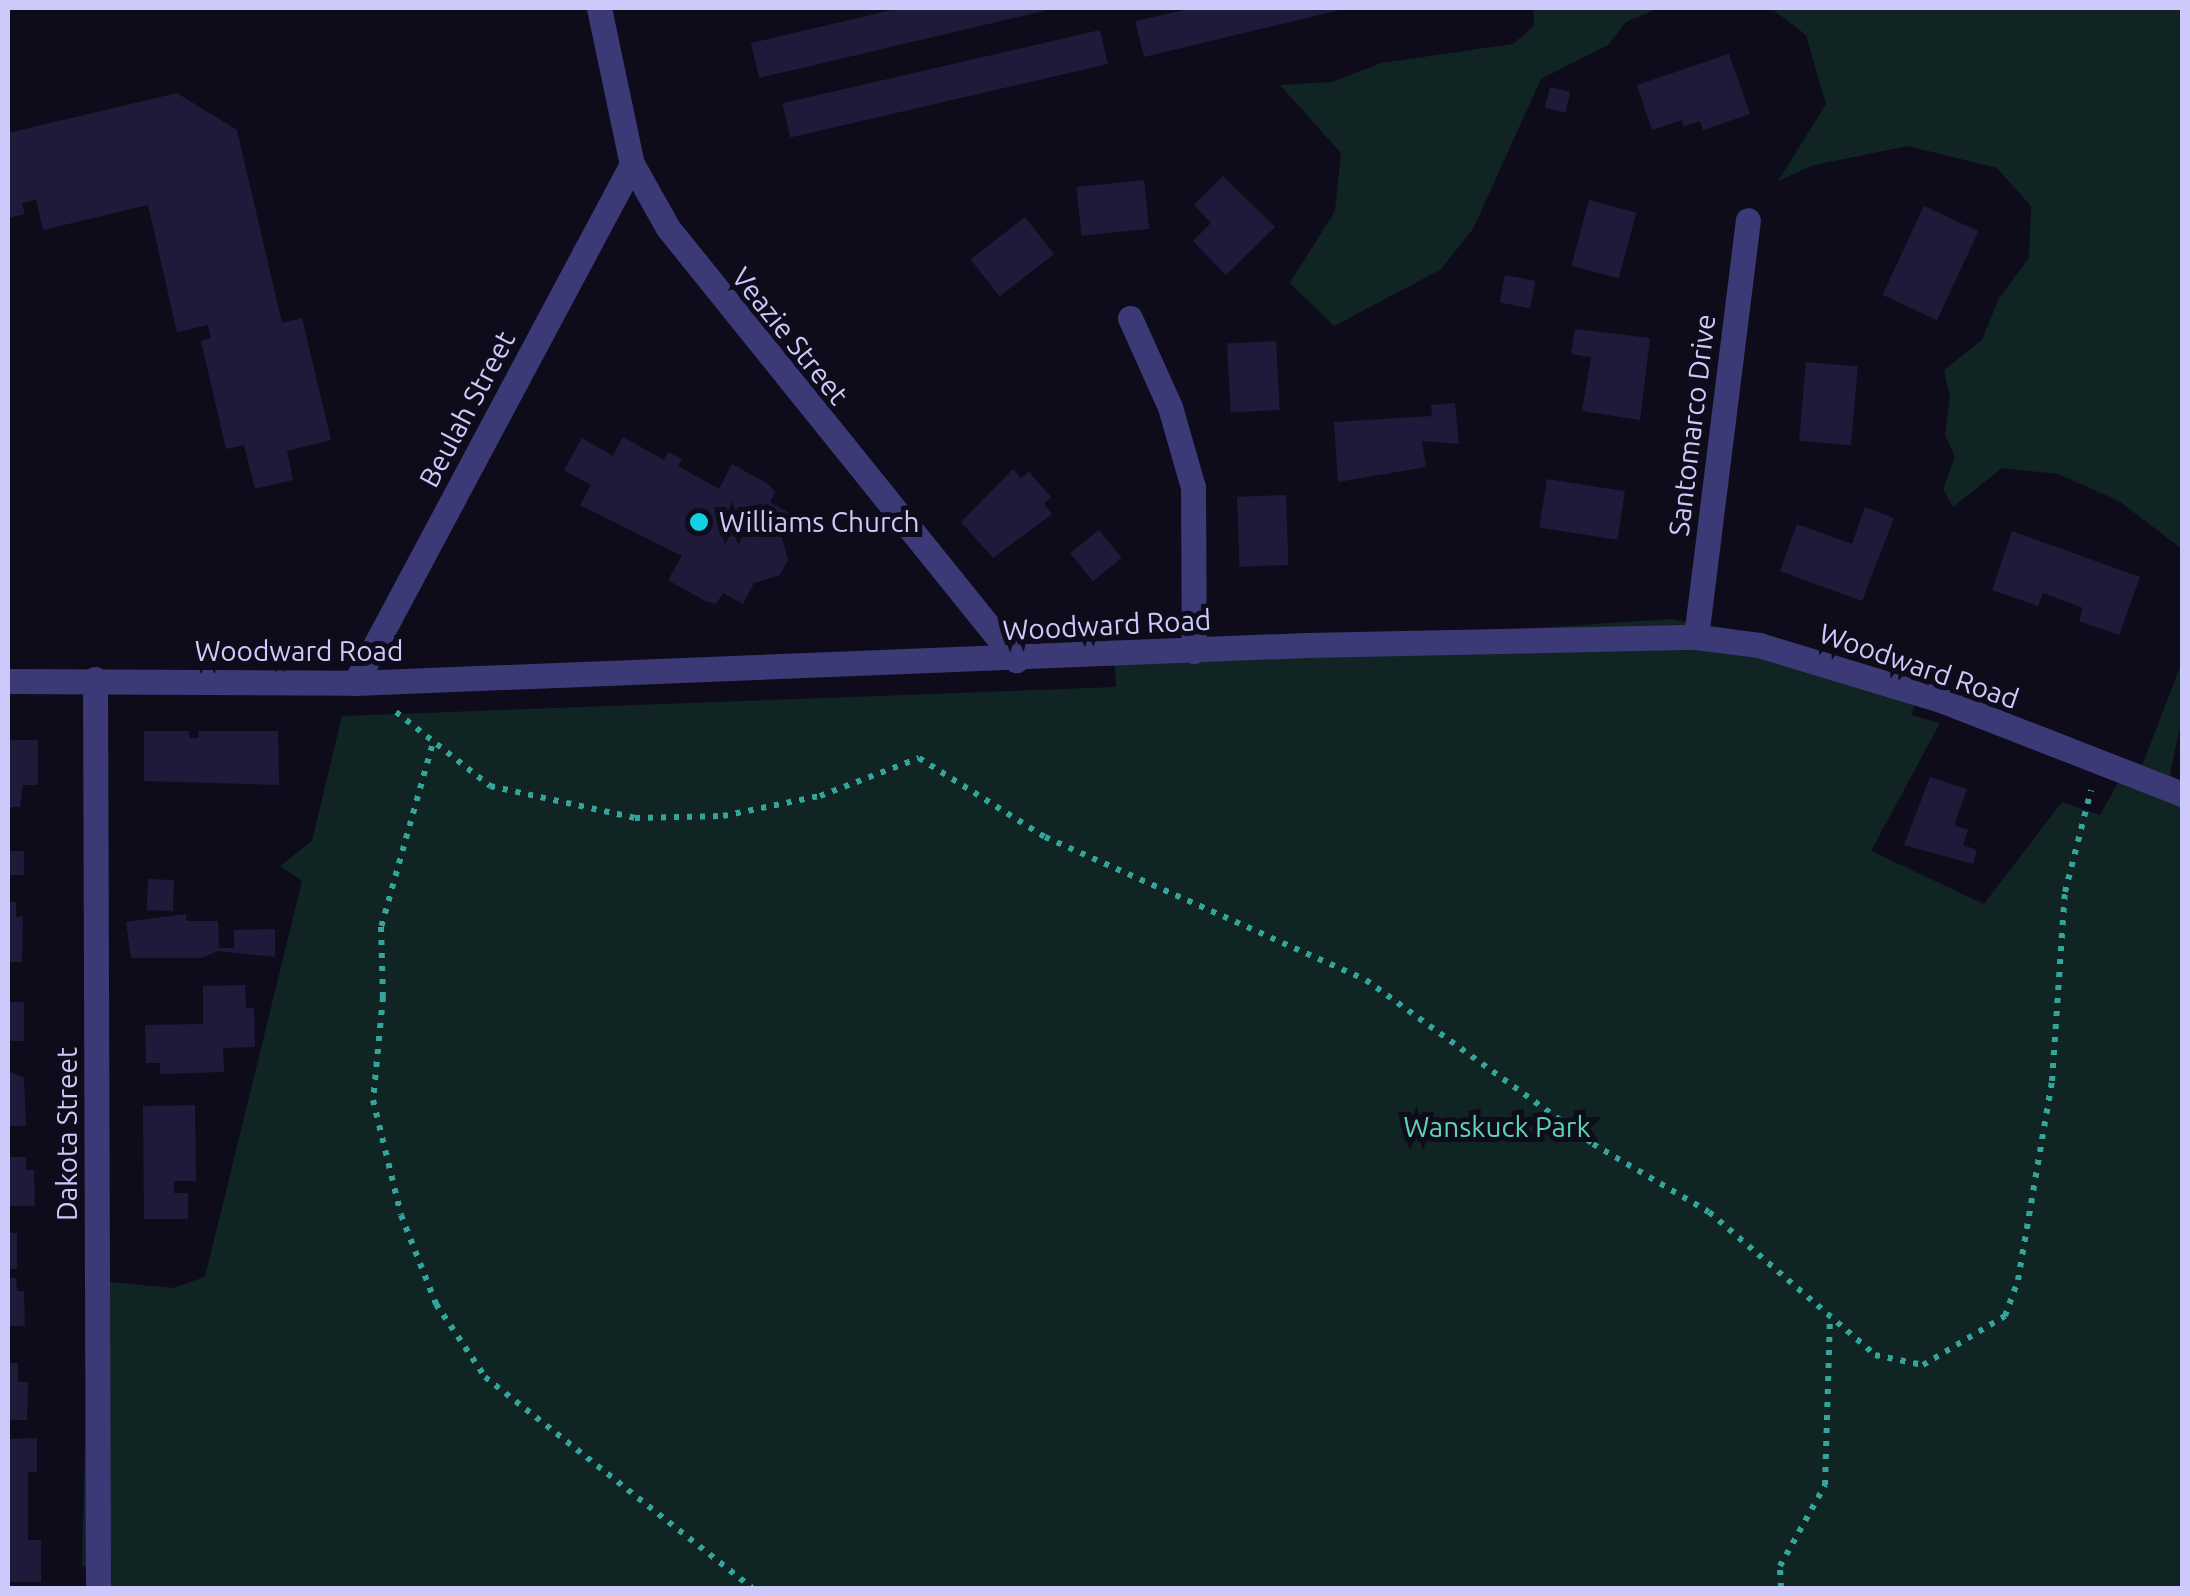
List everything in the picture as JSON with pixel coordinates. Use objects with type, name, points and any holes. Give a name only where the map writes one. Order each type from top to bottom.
[{"type":"street","name":"Veazie Street","points":[[599,8],[632,164],[701,274],[1016,660]]},
{"type":"street","name":"Beulah Street","points":[[354,683],[632,164]]},
{"type":"street","name":"Santomarco Drive","points":[[1696,637],[1748,220]]},
{"type":"street","points":[[1130,318],[1170,407],[1193,487],[1194,651]]},
{"type":"street","name":"Woodward Road","points":[[8,681],[354,683],[1194,651],[1696,637],[1759,645],[1904,689],[2182,794]]},
{"type":"street","name":"Dakota Street","points":[[94,679],[98,1588]]},
{"type":"path","points":[[354,683],[432,746],[490,786],[635,818],[722,816],[820,796],[886,765],[919,758],[1045,837],[1366,980],[1593,1144],[1710,1212],[1875,1355],[1923,1365],[2004,1316],[2018,1280],[2044,1135],[2065,963],[2066,892],[2099,762]]},
{"type":"path","points":[[432,746],[381,927],[373,1100],[401,1215],[436,1304],[484,1377],[752,1588]]},
{"type":"path","points":[[1782,1588],[1780,1566],[1825,1485],[1830,1315]]},
{"type":"green space","points":[[1533,8],[1659,8],[1626,22],[1608,45],[1541,79],[1473,229],[1440,270],[1334,326],[1290,283],[1335,211],[1341,153],[1280,85],[1332,82],[1381,63],[1513,44],[1534,26]]},
{"type":"green space","points":[[1771,8],[2182,8],[2182,549],[2119,501],[2058,474],[2002,468],[1953,507],[1943,489],[1955,457],[1945,435],[1950,398],[1944,370],[1982,340],[1999,298],[2029,258],[2031,206],[1997,168],[1908,146],[1814,165],[1778,181],[1826,104],[1806,35]]},
{"type":"green space","name":"Wanskuck Park","points":[[1672,619],[1732,629],[1920,693],[1911,715],[1940,723],[1871,851],[1984,904],[2062,802],[2100,815],[2127,767],[2142,766],[2182,662],[2182,718],[2170,774],[2182,788],[2182,1588],[110,1588],[82,1565],[89,1280],[173,1288],[205,1277],[302,881],[280,866],[312,841],[342,716],[1116,687],[1114,655]]},
{"type":"building","points":[[900,8],[1052,9],[759,78],[751,43]]},
{"type":"building","points":[[1194,8],[1344,9],[1144,57],[1135,21]]},
{"type":"building","points":[[1100,30],[1108,64],[790,137],[782,103]]},
{"type":"building","points":[[1729,54],[1750,114],[1703,130],[1700,121],[1684,126],[1682,120],[1652,130],[1637,85]]},
{"type":"building","points":[[1550,87],[1570,92],[1565,112],[1545,107]]},
{"type":"building","points":[[177,93],[237,130],[282,323],[302,318],[331,440],[287,451],[293,480],[255,489],[244,445],[226,449],[201,341],[211,338],[208,325],[177,332],[148,205],[43,230],[36,200],[22,203],[25,214],[8,218],[8,133]]},
{"type":"building","points":[[1223,176],[1275,227],[1226,275],[1193,241],[1211,223],[1194,205]]},
{"type":"building","points":[[1144,180],[1149,229],[1081,236],[1076,187]]},
{"type":"building","points":[[1589,200],[1636,213],[1619,278],[1571,266]]},
{"type":"building","points":[[1924,206],[1978,231],[1937,320],[1883,295]]},
{"type":"building","points":[[1025,217],[1054,254],[1000,297],[971,259]]},
{"type":"building","points":[[1505,275],[1535,281],[1530,308],[1500,302]]},
{"type":"building","points":[[1575,329],[1650,338],[1640,420],[1582,411],[1591,357],[1571,354]]},
{"type":"building","points":[[1276,341],[1280,410],[1231,412],[1227,344]]},
{"type":"building","points":[[1806,362],[1858,367],[1851,445],[1799,441]]},
{"type":"building","points":[[1455,403],[1459,444],[1422,441],[1426,467],[1338,482],[1334,422],[1432,416],[1431,405]]},
{"type":"building","name":"Williams Church","points":[[623,437],[664,460],[668,452],[682,459],[678,466],[719,489],[732,464],[768,484],[775,492],[770,502],[791,514],[781,534],[788,560],[780,575],[754,583],[743,604],[723,593],[716,604],[707,602],[668,580],[682,556],[580,505],[591,485],[564,470],[582,438],[613,456]]},
{"type":"building","points":[[1013,469],[1021,478],[1029,472],[1051,497],[1044,504],[1052,514],[993,558],[961,522]]},
{"type":"building","points":[[1547,479],[1625,491],[1617,540],[1539,527]]},
{"type":"building","points":[[1286,495],[1288,565],[1239,567],[1237,497]]},
{"type":"building","points":[[1865,507],[1894,518],[1862,601],[1780,571],[1797,524],[1852,544]]},
{"type":"building","points":[[1099,530],[1122,558],[1093,581],[1070,553]]},
{"type":"building","points":[[2012,531],[2140,577],[2119,635],[2079,621],[2083,608],[2043,593],[2038,606],[1992,590]]},
{"type":"building","points":[[144,731],[189,731],[189,738],[199,738],[198,731],[278,731],[279,785],[144,781]]},
{"type":"building","points":[[8,740],[38,740],[38,785],[23,785],[20,807],[8,807]]},
{"type":"building","points":[[1930,777],[1967,789],[1954,825],[1968,830],[1963,845],[1977,850],[1973,864],[1904,845]]},
{"type":"building","points":[[8,851],[24,851],[24,875],[8,875]]},
{"type":"building","points":[[148,879],[174,880],[173,911],[147,910]]},
{"type":"building","points":[[8,902],[16,902],[16,917],[23,916],[22,962],[8,962]]},
{"type":"building","points":[[186,914],[186,921],[218,921],[219,948],[234,948],[234,930],[275,929],[275,957],[218,951],[201,958],[131,958],[126,922]]},
{"type":"building","points":[[245,985],[246,1008],[254,1008],[255,1047],[223,1048],[224,1072],[160,1074],[160,1063],[146,1063],[145,1025],[203,1024],[203,986]]},
{"type":"building","points":[[8,1002],[24,1002],[24,1041],[8,1041]]},
{"type":"building","points":[[8,1071],[24,1078],[26,1126],[8,1126]]},
{"type":"building","points":[[195,1105],[196,1181],[174,1181],[174,1193],[188,1193],[188,1219],[144,1219],[143,1106]]},
{"type":"building","points":[[8,1157],[26,1157],[26,1170],[34,1170],[35,1206],[8,1206]]},
{"type":"building","points":[[8,1233],[17,1233],[17,1269],[8,1269]]},
{"type":"building","points":[[8,1278],[16,1278],[17,1291],[24,1291],[25,1326],[8,1326]]},
{"type":"building","points":[[8,1363],[18,1363],[18,1382],[28,1382],[27,1420],[8,1420]]},
{"type":"building","points":[[37,1438],[37,1472],[28,1472],[28,1540],[41,1540],[41,1582],[8,1582],[8,1439]]},
{"type":"place","name":"Williams Church","points":[[699,522]]}]
